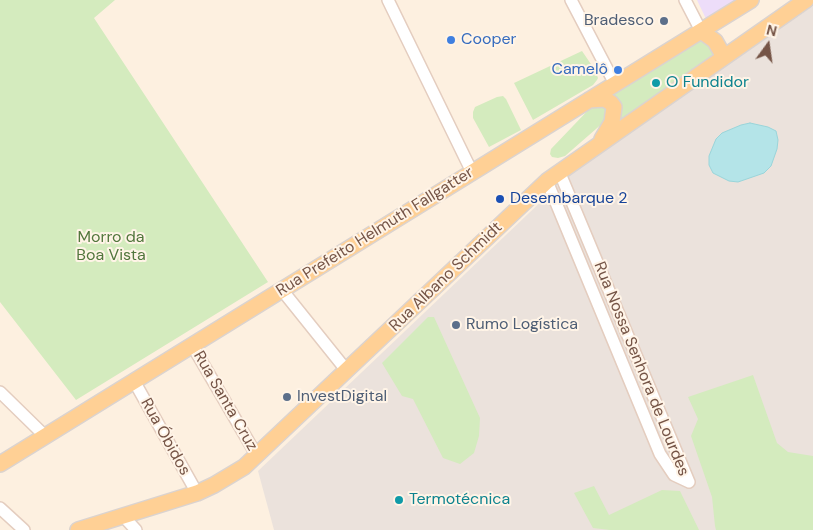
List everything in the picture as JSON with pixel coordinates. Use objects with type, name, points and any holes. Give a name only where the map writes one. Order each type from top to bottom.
[{"type":"main road","name":"Rua Prefeito Helmuth Fallgatter","points":[[0,464],[751,0]]},
{"type":"main road","name":"Rua Albano Schmidt","points":[[78,530],[197,493],[230,476],[257,456],[559,171],[806,0]]},
{"type":"main road","points":[[701,31],[715,41],[724,57]]},
{"type":"main road","points":[[589,100],[600,98],[608,101],[614,107],[612,122],[607,133],[592,149]]},
{"type":"street","points":[[388,0],[472,172]]},
{"type":"street","points":[[571,0],[615,84]]},
{"type":"street","points":[[685,0],[701,31]]},
{"type":"street","name":"Rua Nossa Senhora de Lourdes","points":[[547,181],[660,454],[674,476],[689,482],[559,171]]},
{"type":"street","points":[[282,290],[347,371]]},
{"type":"street","name":"Rua Santa Cruz","points":[[192,345],[257,456]]},
{"type":"street","name":"Rua Óbidos","points":[[134,381],[197,493]]},
{"type":"street","points":[[632,387],[647,381]]},
{"type":"street","points":[[0,392],[45,436]]},
{"type":"street","points":[[0,508],[24,530]]},
{"type":"street","points":[[124,517],[136,530]]},
{"type":"shaded area","points":[[697,0],[741,0],[707,21]]},
{"type":"shaded area","points":[[813,6],[813,530],[274,530],[258,471],[570,174]]},
{"type":"green space","name":"Morro da Boa Vista","points":[[0,0],[115,0],[94,18],[268,282],[76,400],[0,302]]},
{"type":"green space","points":[[699,41],[705,41],[716,56],[616,126],[606,96]]},
{"type":"green space","points":[[582,51],[595,70],[597,80],[593,85],[533,120],[514,83]]},
{"type":"green space","points":[[503,96],[521,130],[489,147],[473,118],[473,112],[475,107]]},
{"type":"green space","points":[[594,104],[604,107],[606,110],[607,114],[604,122],[565,156],[552,157],[550,154],[551,149]]},
{"type":"green space","points":[[428,317],[434,317],[480,418],[479,436],[474,453],[460,464],[443,458],[413,399],[402,396],[382,363]]},
{"type":"green space","points":[[753,375],[777,443],[788,452],[813,456],[813,530],[716,530],[712,497],[691,436],[698,419],[688,397]]},
{"type":"green space","points":[[594,486],[609,515],[662,490],[680,491],[699,530],[610,530],[593,528],[574,493]]},
{"type":"water","points":[[750,123],[776,131],[777,149],[771,166],[764,173],[738,182],[729,181],[713,173],[709,165],[709,156],[716,139],[722,133]]},
{"type":"place","name":"Bradesco","points":[[664,21]]},
{"type":"place","name":"Cooper","points":[[451,40]]},
{"type":"place","name":"Camelô","points":[[618,70]]},
{"type":"place","name":"O Fundidor","points":[[656,83]]},
{"type":"place","name":"Desembarque 2","points":[[500,199]]},
{"type":"place","name":"Rumo Logística","points":[[456,325]]},
{"type":"place","name":"InvestDigital","points":[[287,397]]},
{"type":"place","name":"Termotécnica","points":[[399,500]]}]
